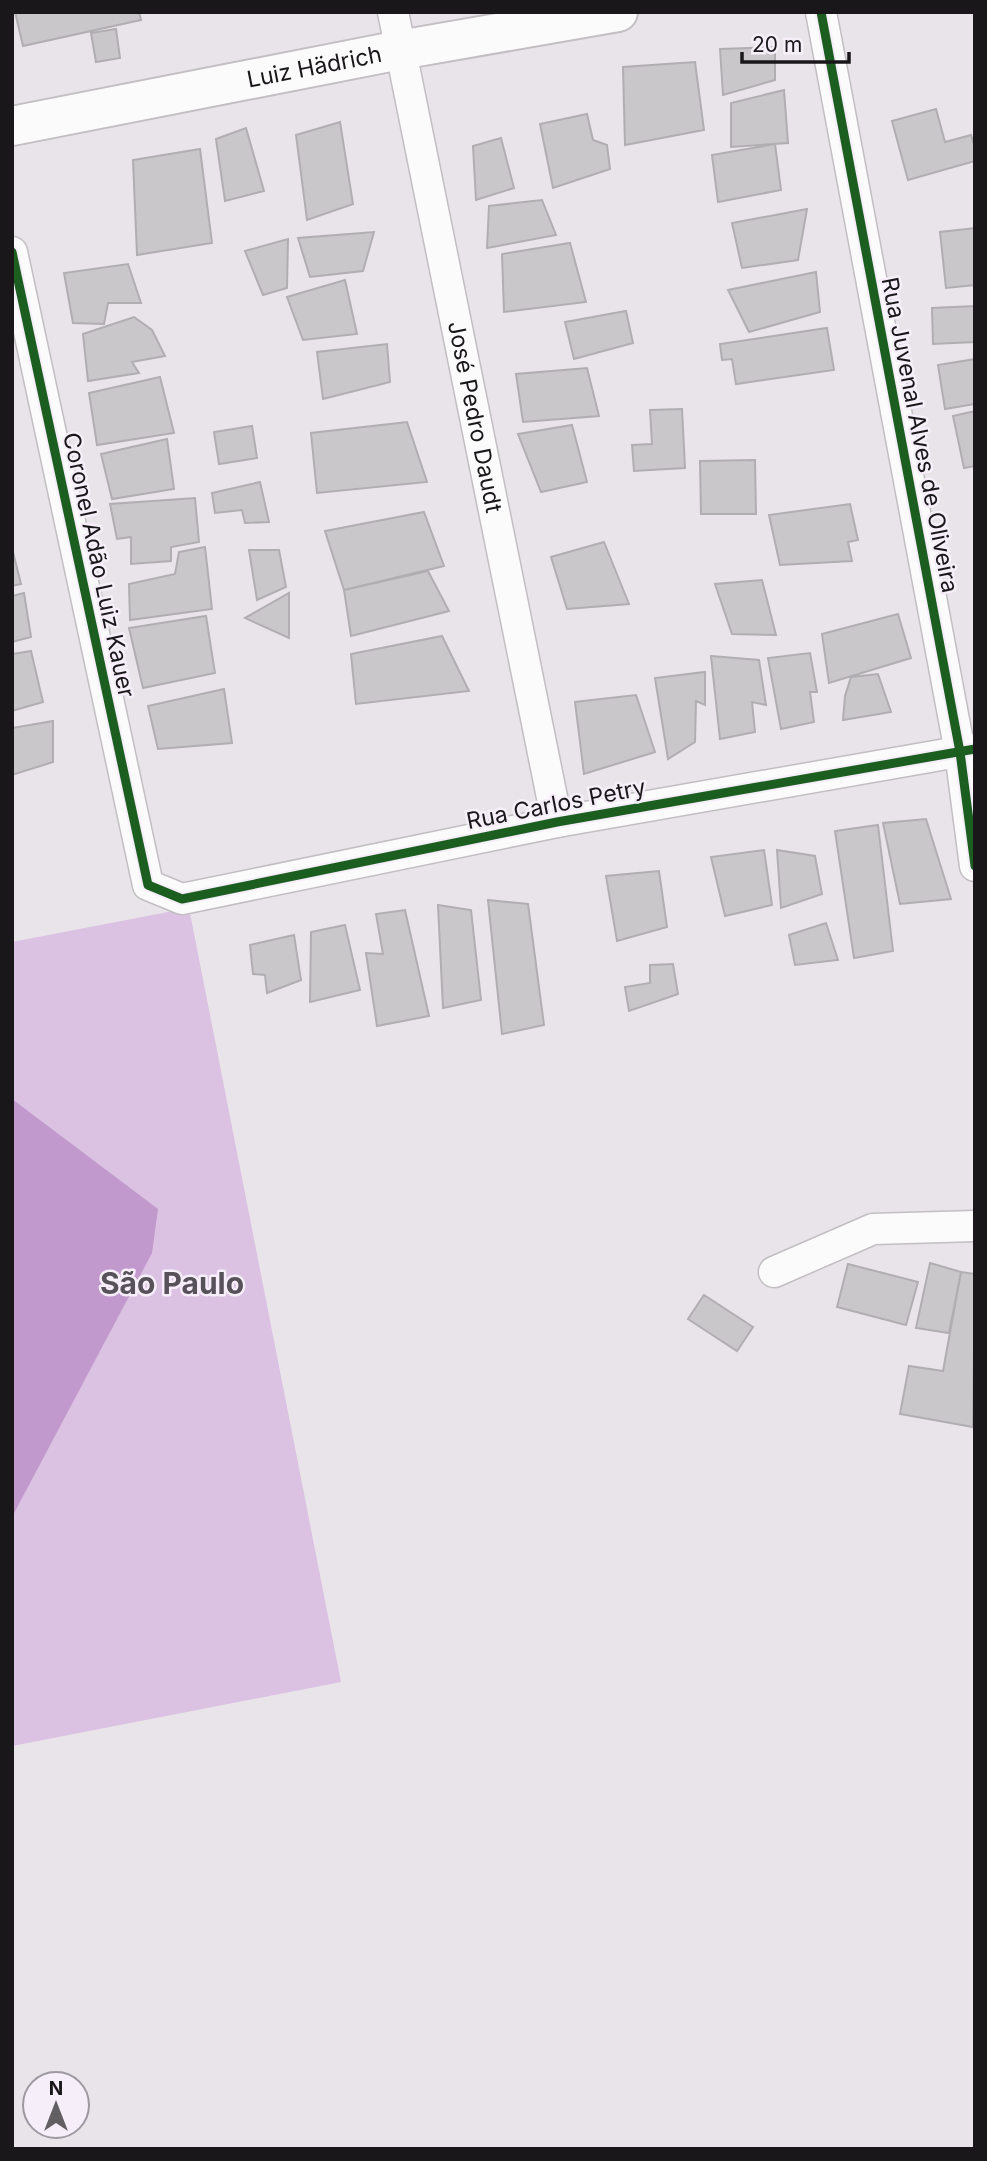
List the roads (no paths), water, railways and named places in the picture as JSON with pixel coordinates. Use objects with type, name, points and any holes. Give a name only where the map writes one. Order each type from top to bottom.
[{"type":"street","name":"José Pedro Daudt","points":[[393,12],[557,822]]},
{"type":"street","name":"Luiz Hädrich","points":[[12,126],[400,50],[618,12]]},
{"type":"street","name":"Rua Juvenal Alves de Oliveira","points":[[821,12],[967,750],[975,866]]},
{"type":"street","name":"Coronel Adão Luiz Kauer","points":[[12,252],[148,885]]},
{"type":"street","name":"Rua Carlos Petry","points":[[148,885],[182,899],[557,822],[967,750]]},
{"type":"street","points":[[775,1272],[873,1229],[975,1226]]},
{"type":"district","name":"São Paulo","points":[[172,1283]]}]
